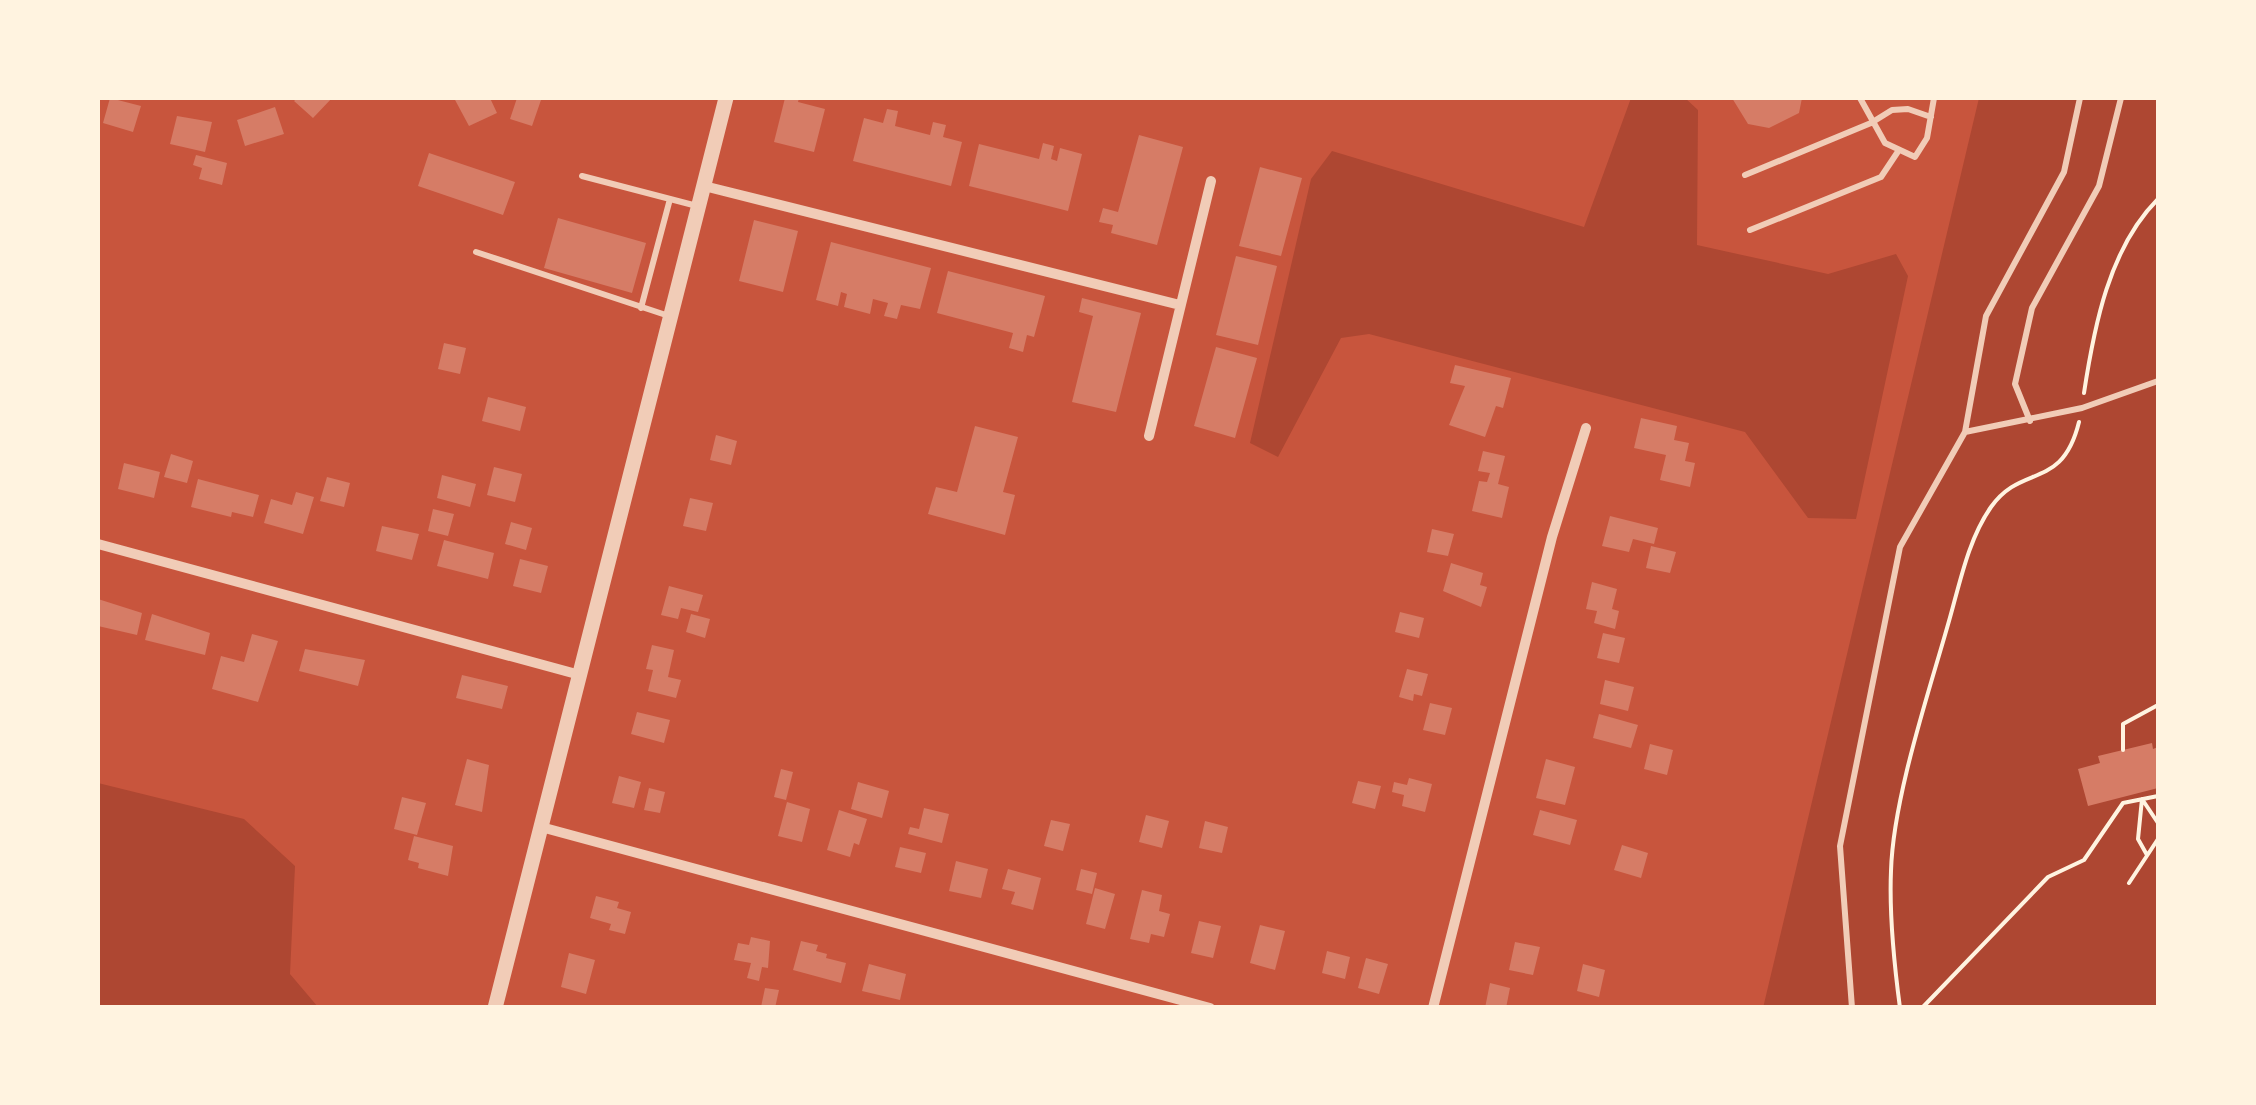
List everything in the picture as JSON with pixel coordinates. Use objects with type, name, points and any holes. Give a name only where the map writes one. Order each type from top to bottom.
[{"type":"street","points":[[495,1008],[726,98]]},
{"type":"street","points":[[1149,436],[1211,181]]},
{"type":"street","points":[[704,186],[1180,305]]},
{"type":"street","points":[[1433,1008],[1552,537],[1586,428]]},
{"type":"street","points":[[98,544],[580,675]]},
{"type":"street","points":[[541,827],[1210,1008]]},
{"type":"lane","points":[[1860,98],[1885,144],[1915,157],[1926,138],[1934,98]]},
{"type":"lane","points":[[1852,1008],[1840,846],[1900,547],[1965,432],[1986,316],[2064,172],[2080,98]]},
{"type":"lane","points":[[2030,421],[2015,384],[2032,308],[2099,186],[2121,98]]},
{"type":"lane","points":[[1745,175],[1872,123],[1892,110],[1908,109],[1931,117]]},
{"type":"lane","points":[[1750,230],[1881,177],[1898,150]]},
{"type":"lane","points":[[582,176],[698,206]]},
{"type":"lane","points":[[641,308],[670,199]]},
{"type":"lane","points":[[476,252],[671,316]]},
{"type":"lane","points":[[1965,432],[2082,408],[2158,380]]},
{"type":"path","points":[[1900,1008],[1892,923],[1896,832],[1920,723],[1970,552],[1993,504],[2023,481],[2054,467],[2072,451],[2090,354],[2113,273],[2126,242],[2158,200]]},
{"type":"path","points":[[2123,750],[2122,724],[2158,705]]},
{"type":"path","points":[[1922,1008],[2048,877],[2084,860],[2124,803],[2158,796]]},
{"type":"path","points":[[2142,800],[2158,823]]},
{"type":"path","points":[[2142,800],[2138,839],[2146,855]]},
{"type":"path","points":[[2128,884],[2158,839]]},
{"type":"shaded area","points":[[1631,98],[1685,98],[1698,110],[1697,245],[1828,274],[1896,254],[1908,276],[1856,519],[1808,518],[1745,432],[1369,334],[1341,338],[1278,457],[1250,443],[1311,179],[1332,151],[1584,227]]},
{"type":"shaded area","points":[[1979,98],[2158,98],[2158,1007],[1763,1008]]},
{"type":"shaded area","points":[[98,783],[244,819],[295,866],[290,974],[318,1007],[98,1007]]},
{"type":"building","points":[[110,98],[141,106],[133,132],[103,123]]},
{"type":"building","points":[[332,98],[313,118],[294,101]]},
{"type":"building","points":[[454,98],[490,98],[497,113],[469,126]]},
{"type":"building","points":[[517,98],[541,100],[532,126],[510,119]]},
{"type":"building","points":[[785,98],[799,98],[798,102],[825,109],[814,152],[774,142]]},
{"type":"building","points":[[1732,98],[1802,98],[1799,113],[1769,128],[1748,124]]},
{"type":"building","points":[[275,107],[284,134],[245,146],[237,120]]},
{"type":"building","points":[[887,109],[898,111],[895,126],[930,135],[933,122],[946,125],[943,137],[962,142],[951,186],[853,161],[864,118],[883,123]]},
{"type":"building","points":[[177,116],[212,122],[205,152],[170,144]]},
{"type":"building","points":[[1139,135],[1183,147],[1157,245],[1111,233],[1113,225],[1099,222],[1103,208],[1118,212]]},
{"type":"building","points":[[1043,143],[1054,146],[1051,159],[1057,161],[1060,148],[1082,154],[1068,211],[969,186],[979,144],[1039,159]]},
{"type":"building","points":[[429,153],[515,182],[503,215],[418,186]]},
{"type":"building","points":[[196,155],[227,163],[222,185],[199,179],[202,168],[193,165]]},
{"type":"building","points":[[1260,167],[1302,178],[1281,256],[1239,246]]},
{"type":"building","points":[[558,218],[646,243],[632,293],[544,268]]},
{"type":"building","points":[[754,220],[798,231],[783,292],[739,281]]},
{"type":"building","points":[[831,242],[931,268],[920,309],[901,305],[897,319],[884,316],[888,303],[873,299],[870,314],[844,307],[847,294],[841,292],[838,306],[816,300]]},
{"type":"building","points":[[1236,256],[1277,266],[1258,345],[1216,335]]},
{"type":"building","points":[[948,271],[1045,296],[1034,337],[1027,335],[1023,352],[1009,348],[1013,333],[937,313]]},
{"type":"building","points":[[1082,298],[1141,313],[1116,412],[1072,402],[1093,316],[1079,312]]},
{"type":"building","points":[[444,343],[466,348],[460,374],[438,369]]},
{"type":"building","points":[[1216,347],[1257,358],[1235,438],[1194,426]]},
{"type":"building","points":[[1455,365],[1511,378],[1503,408],[1496,406],[1485,437],[1449,425],[1465,386],[1450,383]]},
{"type":"building","points":[[488,397],[526,407],[520,431],[482,421]]},
{"type":"building","points":[[1641,418],[1677,426],[1674,440],[1689,443],[1685,461],[1695,463],[1690,487],[1660,480],[1666,455],[1634,448]]},
{"type":"building","points":[[975,426],[1018,437],[1003,492],[1015,495],[1005,535],[928,514],[936,487],[957,492]]},
{"type":"building","points":[[716,435],[737,441],[731,465],[710,460]]},
{"type":"building","points":[[1483,451],[1505,456],[1498,484],[1509,487],[1502,518],[1472,511],[1479,481],[1487,482],[1490,473],[1478,471]]},
{"type":"building","points":[[171,454],[193,461],[187,483],[164,477]]},
{"type":"building","points":[[124,463],[160,472],[154,498],[118,489]]},
{"type":"building","points":[[494,467],[522,474],[515,502],[487,495]]},
{"type":"building","points":[[442,475],[476,484],[470,507],[437,498]]},
{"type":"building","points":[[327,477],[350,483],[344,507],[320,501]]},
{"type":"building","points":[[198,479],[259,495],[253,517],[232,512],[231,517],[191,507]]},
{"type":"building","points":[[296,492],[314,497],[303,534],[264,523],[271,499],[292,505]]},
{"type":"building","points":[[690,498],[713,503],[706,531],[683,526]]},
{"type":"building","points":[[433,509],[454,514],[448,536],[428,531]]},
{"type":"building","points":[[1610,516],[1658,528],[1654,544],[1633,539],[1629,552],[1602,546]]},
{"type":"building","points":[[511,522],[532,528],[526,550],[505,544]]},
{"type":"building","points":[[382,526],[419,534],[412,560],[376,551]]},
{"type":"building","points":[[1432,529],[1454,534],[1448,556],[1427,552]]},
{"type":"building","points":[[444,540],[494,553],[488,579],[437,566]]},
{"type":"building","points":[[1651,546],[1676,552],[1670,573],[1646,568]]},
{"type":"building","points":[[520,559],[548,566],[541,593],[513,586]]},
{"type":"building","points":[[1451,563],[1483,573],[1480,585],[1487,587],[1481,607],[1443,591]]},
{"type":"building","points":[[1592,582],[1617,589],[1612,609],[1619,611],[1615,629],[1594,623],[1597,611],[1586,609]]},
{"type":"building","points":[[669,586],[703,595],[698,612],[681,608],[678,619],[661,615]]},
{"type":"building","points":[[98,599],[142,613],[137,635],[98,626]]},
{"type":"building","points":[[1400,612],[1424,618],[1419,638],[1395,632]]},
{"type":"building","points":[[152,614],[210,633],[205,655],[145,640]]},
{"type":"building","points":[[691,614],[710,619],[705,638],[686,632]]},
{"type":"building","points":[[1603,633],[1625,638],[1619,663],[1597,658]]},
{"type":"building","points":[[252,634],[278,641],[258,702],[212,689],[221,656],[244,662]]},
{"type":"building","points":[[652,645],[674,650],[668,677],[681,680],[676,698],[648,691],[653,670],[646,669]]},
{"type":"building","points":[[305,649],[365,660],[358,686],[299,671]]},
{"type":"building","points":[[1407,669],[1428,674],[1422,696],[1414,694],[1413,701],[1399,697]]},
{"type":"building","points":[[462,675],[508,686],[502,709],[456,698]]},
{"type":"building","points":[[1605,680],[1634,687],[1628,711],[1600,704]]},
{"type":"building","points":[[1430,703],[1452,708],[1445,735],[1423,730]]},
{"type":"building","points":[[637,712],[670,720],[664,743],[631,734]]},
{"type":"building","points":[[1599,714],[1638,725],[1631,748],[1593,738]]},
{"type":"building","points":[[2152,743],[2153,749],[2158,747],[2158,788],[2088,806],[2078,769],[2100,763],[2098,756]]},
{"type":"building","points":[[1650,744],[1673,750],[1667,775],[1644,769]]},
{"type":"building","points":[[467,759],[489,765],[482,812],[455,805]]},
{"type":"building","points":[[1546,759],[1575,767],[1565,805],[1536,798]]},
{"type":"building","points":[[781,769],[793,772],[786,800],[774,797]]},
{"type":"building","points":[[619,776],[641,782],[634,808],[612,803]]},
{"type":"building","points":[[1409,778],[1432,784],[1425,812],[1402,806],[1404,795],[1392,792],[1394,782],[1407,785]]},
{"type":"building","points":[[1358,781],[1381,786],[1375,809],[1352,803]]},
{"type":"building","points":[[858,782],[889,791],[882,818],[851,809]]},
{"type":"building","points":[[649,788],[665,792],[660,813],[644,810]]},
{"type":"building","points":[[402,797],[426,803],[417,835],[394,829]]},
{"type":"building","points":[[787,802],[810,809],[802,842],[778,836]]},
{"type":"building","points":[[924,808],[949,814],[942,843],[908,834],[910,827],[919,829]]},
{"type":"building","points":[[839,810],[867,819],[859,845],[854,843],[850,857],[827,850]]},
{"type":"building","points":[[1540,810],[1577,820],[1570,845],[1533,835]]},
{"type":"building","points":[[1146,815],[1169,821],[1162,848],[1139,842]]},
{"type":"building","points":[[1051,820],[1070,824],[1063,851],[1044,846]]},
{"type":"building","points":[[1205,821],[1228,827],[1222,853],[1199,848]]},
{"type":"building","points":[[414,836],[453,846],[448,876],[418,868],[419,863],[408,860]]},
{"type":"building","points":[[1622,845],[1648,853],[1641,878],[1614,870]]},
{"type":"building","points":[[900,847],[926,853],[921,873],[895,867]]},
{"type":"building","points":[[956,861],[988,869],[981,898],[949,891]]},
{"type":"building","points":[[1008,869],[1041,878],[1033,910],[1011,904],[1015,892],[1002,889]]},
{"type":"building","points":[[1081,869],[1097,873],[1092,894],[1076,890]]},
{"type":"building","points":[[1095,888],[1115,894],[1105,929],[1086,924]]},
{"type":"building","points":[[1142,890],[1162,895],[1159,911],[1170,914],[1164,937],[1151,934],[1149,943],[1130,939]]},
{"type":"building","points":[[596,896],[619,902],[617,908],[631,912],[625,934],[609,930],[611,924],[590,918]]},
{"type":"building","points":[[1199,921],[1221,926],[1213,958],[1191,953]]},
{"type":"building","points":[[1260,925],[1285,931],[1275,970],[1250,963]]},
{"type":"building","points":[[751,937],[770,941],[768,968],[762,967],[759,981],[747,978],[751,963],[734,960],[738,943],[749,945]]},
{"type":"building","points":[[801,941],[818,945],[816,951],[827,954],[826,958],[846,963],[841,983],[793,970]]},
{"type":"building","points":[[1515,942],[1540,947],[1533,975],[1509,970]]},
{"type":"building","points":[[1327,951],[1350,957],[1345,979],[1322,973]]},
{"type":"building","points":[[569,953],[595,960],[586,994],[561,987]]},
{"type":"building","points":[[1366,958],[1388,964],[1379,994],[1358,988]]},
{"type":"building","points":[[869,964],[906,974],[900,1000],[862,991]]},
{"type":"building","points":[[1583,964],[1605,970],[1599,997],[1577,991]]},
{"type":"building","points":[[1490,983],[1510,988],[1506,1008],[1485,1008]]},
{"type":"building","points":[[765,988],[779,990],[775,1008],[761,1007]]}]
